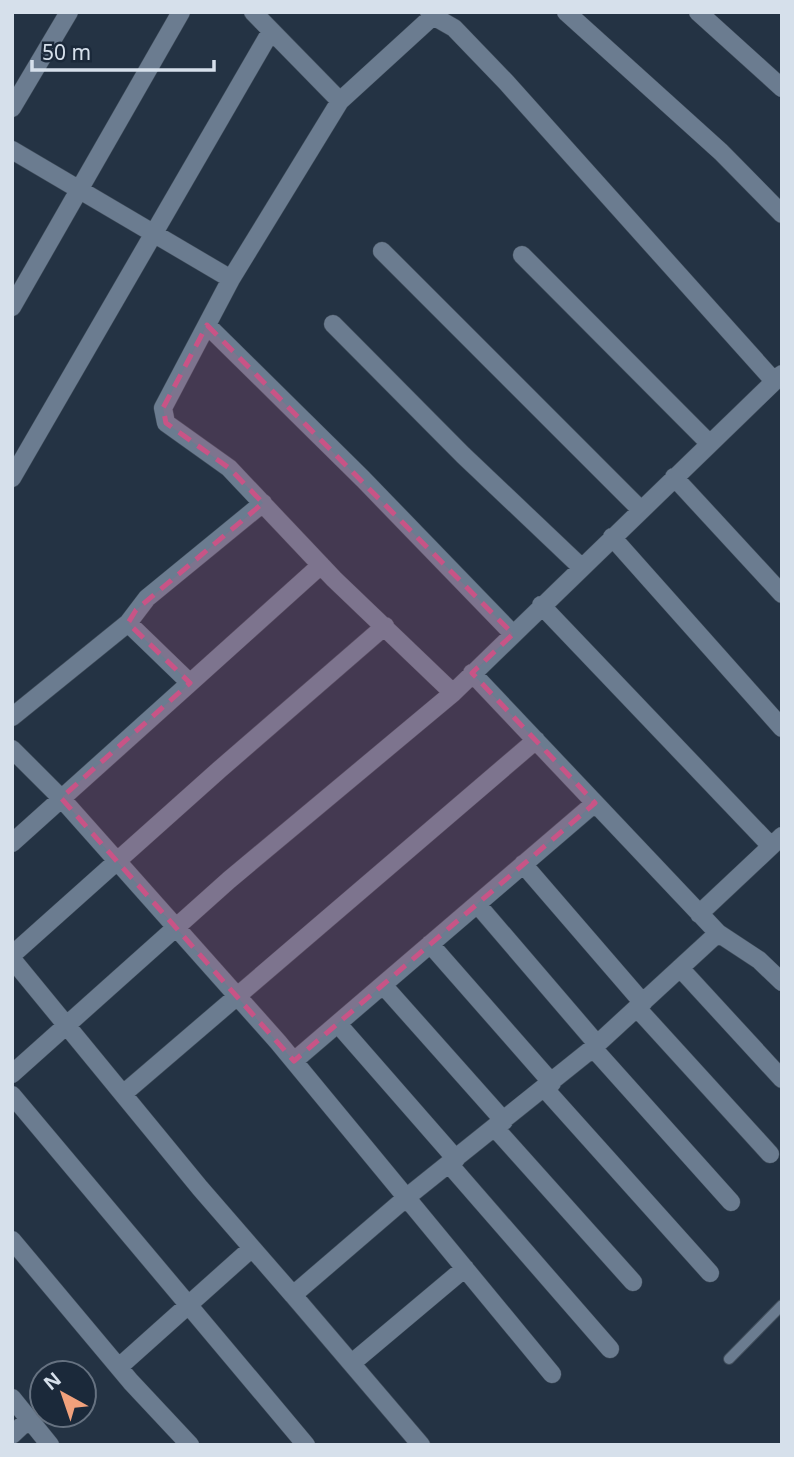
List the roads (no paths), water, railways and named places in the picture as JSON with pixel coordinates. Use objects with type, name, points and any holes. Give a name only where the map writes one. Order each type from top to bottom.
[{"type":"street","points":[[12,108],[69,12]]},
{"type":"street","points":[[12,307],[181,12]]},
{"type":"street","points":[[253,12],[340,101]]},
{"type":"street","points":[[566,12],[721,152],[782,214]]},
{"type":"street","points":[[698,12],[782,88]]},
{"type":"street","points":[[12,1074],[177,928],[453,693],[778,378],[506,82],[454,29],[431,14],[340,101],[231,279],[162,413],[166,423],[229,468],[321,565],[453,693]]},
{"type":"street","points":[[12,478],[271,31]]},
{"type":"street","points":[[12,150],[231,279]]},
{"type":"street","points":[[382,251],[640,509]]},
{"type":"street","points":[[522,254],[709,443]]},
{"type":"street","points":[[334,324],[463,455],[581,567]]},
{"type":"street","points":[[207,325],[363,479],[513,634]]},
{"type":"street","points":[[674,477],[782,594]]},
{"type":"street","points":[[12,717],[128,623],[147,598],[263,503]]},
{"type":"street","points":[[612,537],[782,728]]},
{"type":"street","points":[[12,843],[321,565]]},
{"type":"street","points":[[541,605],[776,841],[699,914]]},
{"type":"street","points":[[128,623],[190,683]]},
{"type":"street","points":[[385,626],[219,770],[12,957],[252,1248],[421,1445]]},
{"type":"street","points":[[472,673],[718,933],[759,960],[782,982]]},
{"type":"street","points":[[123,1094],[536,740]]},
{"type":"street","points":[[12,749],[61,798],[294,1061],[552,1374]]},
{"type":"street","points":[[294,1061],[596,803]]},
{"type":"street","points":[[523,864],[640,1005],[770,1154]]},
{"type":"street","points":[[477,904],[595,1046],[731,1202]]},
{"type":"street","points":[[293,1295],[407,1197],[549,1086],[718,933]]},
{"type":"street","points":[[430,944],[710,1273]]},
{"type":"street","points":[[680,968],[782,1079]]},
{"type":"street","points":[[383,985],[633,1282]]},
{"type":"street","points":[[338,1024],[610,1349]]},
{"type":"street","points":[[12,1095],[306,1445]]},
{"type":"street","points":[[12,1240],[119,1367],[190,1445]]},
{"type":"street","points":[[119,1367],[252,1248]]},
{"type":"street","points":[[352,1363],[465,1268]]},
{"type":"street","points":[[12,1398],[28,1418]]},
{"type":"street","points":[[12,1436],[28,1420]]},
{"type":"street","points":[[37,1429],[50,1445]]},
{"type":"lane","points":[[729,1359],[782,1305]]}]
